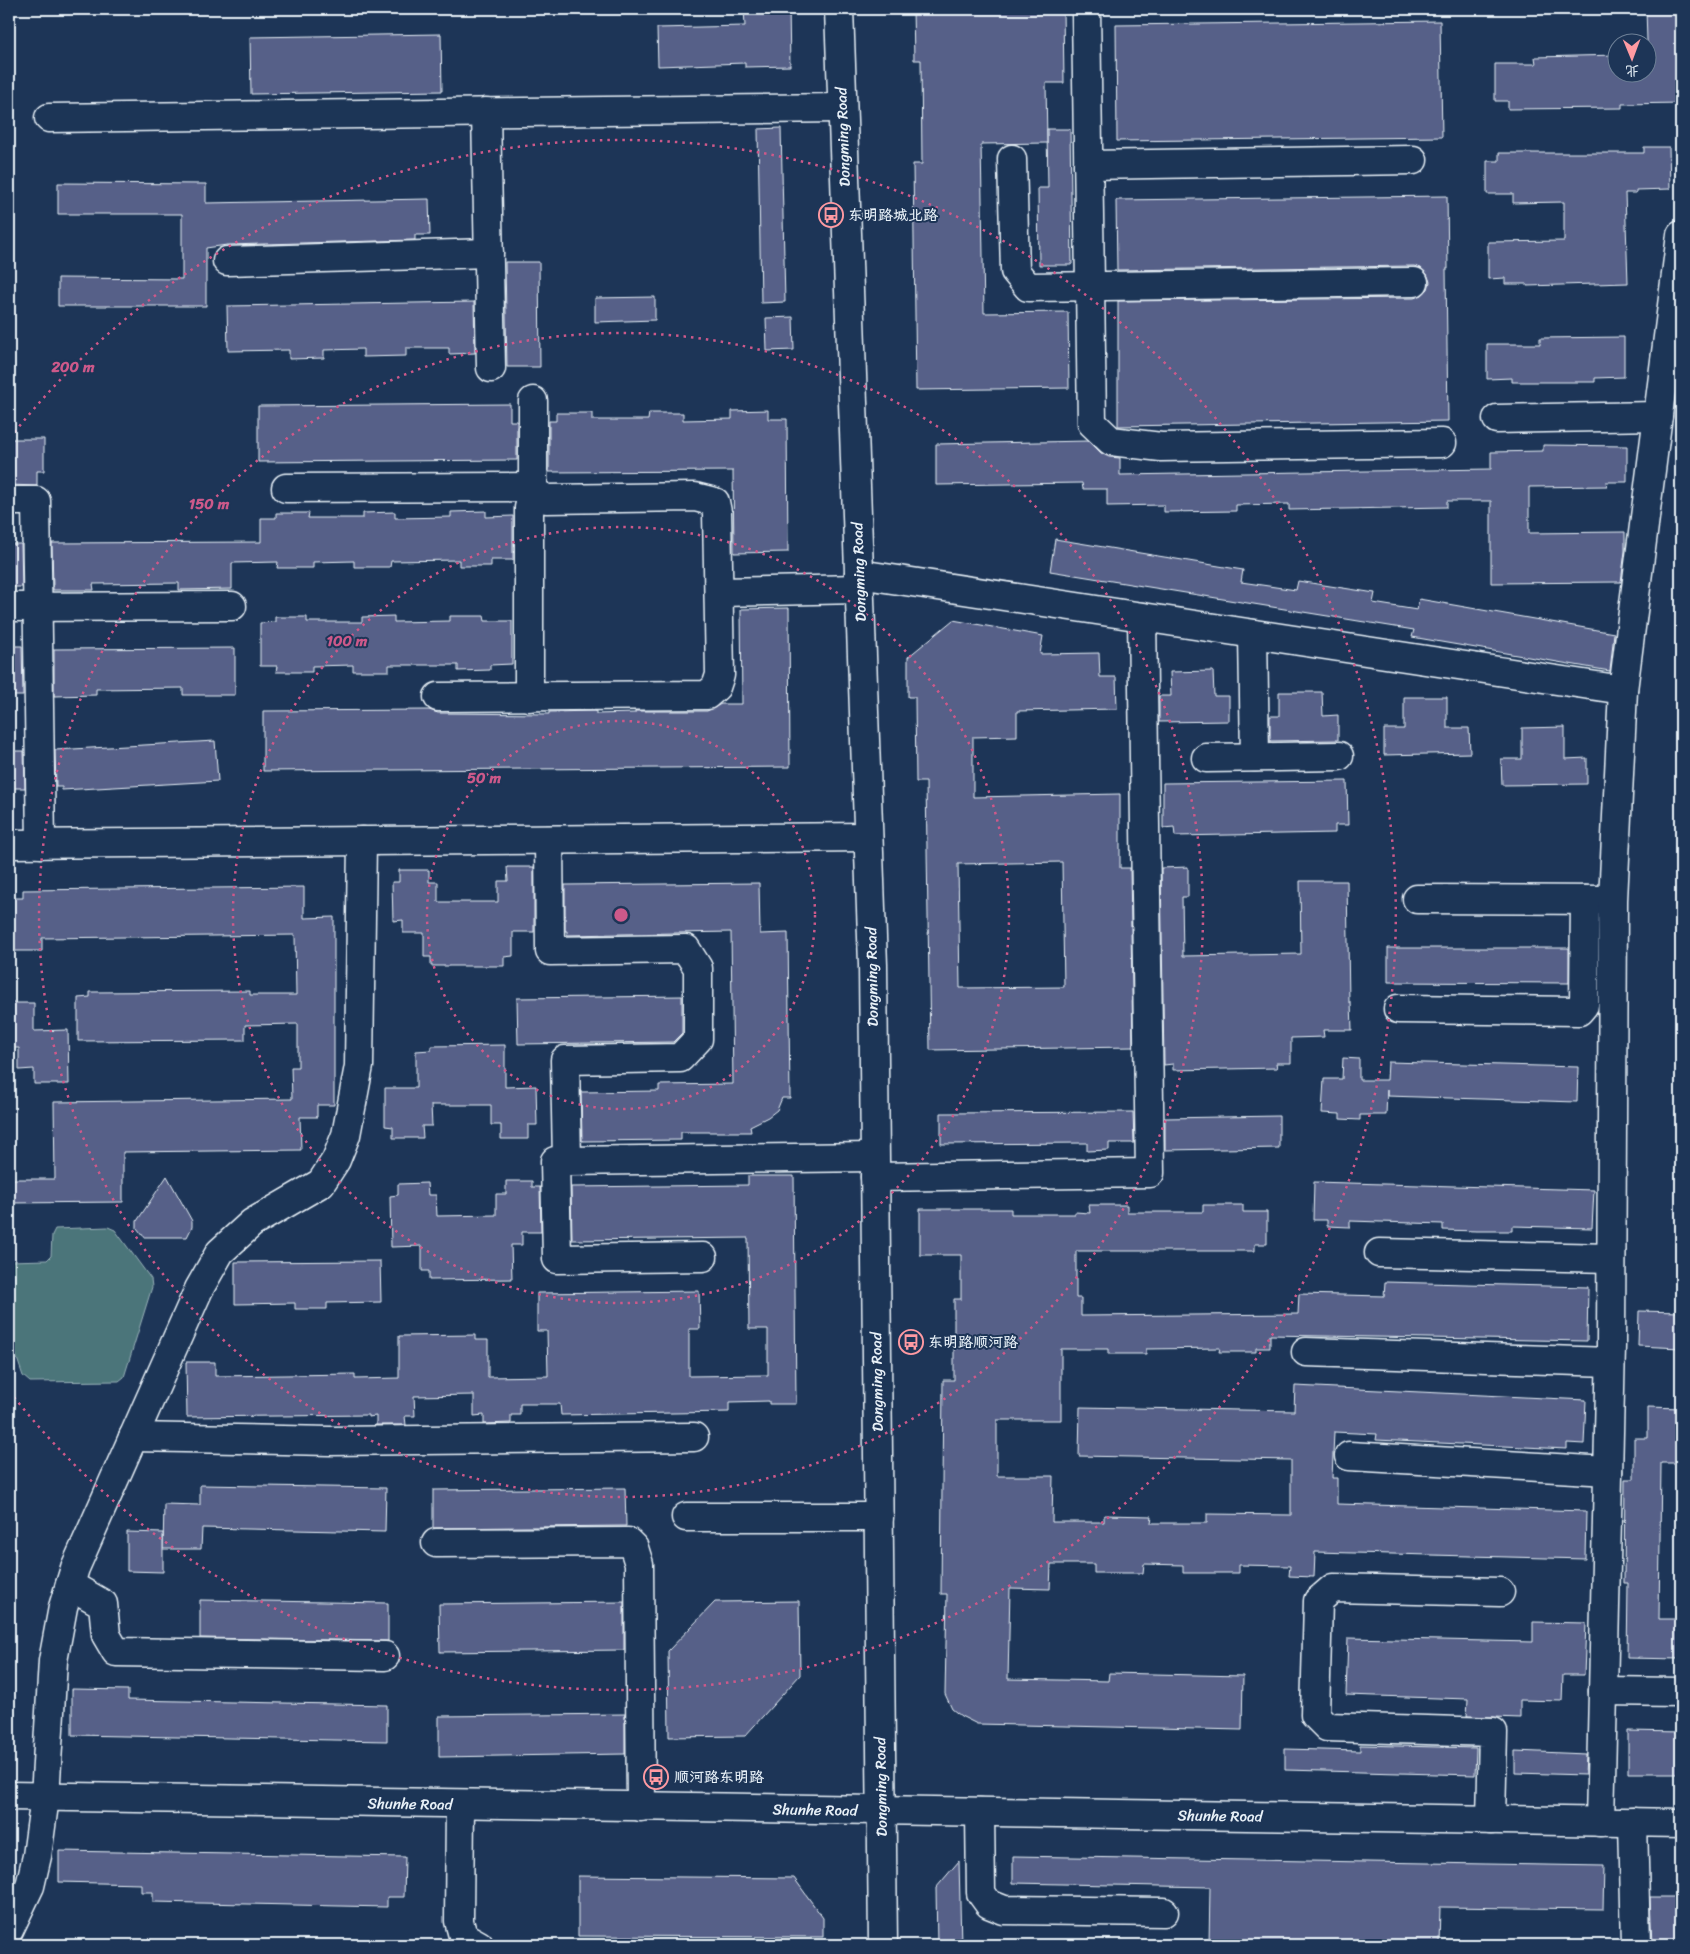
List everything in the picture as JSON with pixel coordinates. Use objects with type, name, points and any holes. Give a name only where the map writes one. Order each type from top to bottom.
[{"type":"street","name":"Dongming Road","points":[[839,9],[873,965],[883,1945]]},
{"type":"street","points":[[1086,9],[1092,423],[1111,441],[1161,447],[1442,443]]},
{"type":"street","points":[[49,118],[842,108]]},
{"type":"street","points":[[486,112],[491,368]]},
{"type":"street","points":[[1012,159],[1014,271],[1028,287],[1414,282]]},
{"type":"street","points":[[1088,165],[1413,160]]},
{"type":"street","points":[[1600,1822],[1612,1258],[1613,900],[1623,690],[1681,235]]},
{"type":"street","points":[[227,261],[489,253]]},
{"type":"street","points":[[529,697],[529,508],[533,489],[533,401]]},
{"type":"street","points":[[1497,419],[1658,416]]},
{"type":"street","points":[[286,488],[533,489],[546,500],[695,497],[715,502],[717,512],[720,675],[716,687],[707,695],[438,698]]},
{"type":"street","points":[[9,501],[36,501],[41,844]]},
{"type":"street","points":[[719,592],[859,582],[1142,617],[1623,690]]},
{"type":"street","points":[[9,608],[232,606]]},
{"type":"street","points":[[703,1257],[557,1259],[555,1161],[1150,1173],[1142,617]]},
{"type":"street","points":[[1253,634],[1255,757]]},
{"type":"street","points":[[1206,758],[1339,756]]},
{"type":"street","points":[[9,844],[868,837]]},
{"type":"street","points":[[549,840],[550,952],[686,950],[698,968],[698,1039],[680,1058],[565,1060],[567,1161]]},
{"type":"street","points":[[9,1930],[30,1886],[37,1856],[45,1797],[53,1661],[63,1607],[76,1568],[199,1289],[220,1252],[252,1223],[321,1183],[336,1160],[346,1135],[358,1066],[362,841]]},
{"type":"street","points":[[1417,899],[1613,900]]},
{"type":"street","points":[[1398,1009],[1580,1011],[1584,1005],[1585,900]]},
{"type":"street","points":[[1379,1253],[1612,1258]]},
{"type":"street","points":[[1306,1352],[1610,1362]]},
{"type":"street","points":[[133,1437],[330,1441],[694,1437]]},
{"type":"street","points":[[1349,1456],[1608,1471]]},
{"type":"street","points":[[686,1517],[879,1517]]},
{"type":"street","points":[[436,1543],[628,1542],[634,1548],[639,1564],[641,1807]]},
{"type":"street","points":[[70,1585],[104,1604],[106,1634],[116,1652],[386,1656]]},
{"type":"street","points":[[1491,1820],[1493,1732],[1327,1727],[1315,1715],[1318,1601],[1333,1588],[1500,1592]]},
{"type":"street","points":[[1603,1691],[1681,1692]]},
{"type":"street","name":"Shunhe Road","points":[[9,1796],[1681,1823]]},
{"type":"street","points":[[460,1804],[459,1921],[463,1936],[478,1945]]},
{"type":"street","points":[[980,1812],[981,1893],[989,1904],[1004,1910],[1164,1912]]},
{"type":"street","points":[[1633,1822],[1636,1945]]},
{"type":"green space","points":[[108,1227],[115,1230],[151,1279],[152,1287],[124,1377],[119,1381],[30,1382],[23,1376],[9,1335],[9,1261],[47,1260],[51,1256],[52,1235],[55,1229]]},
{"type":"building","points":[[744,9],[789,9],[790,66],[745,67],[745,63],[658,66],[657,28],[745,26]]},
{"type":"building","points":[[913,9],[1063,9],[1064,83],[1046,83],[1047,143],[981,144],[984,313],[1068,312],[1069,388],[916,390],[913,164],[922,164],[921,60],[914,60]]},
{"type":"building","points":[[1646,9],[1681,9],[1681,103],[1622,104],[1622,108],[1508,109],[1508,101],[1495,101],[1495,64],[1536,64],[1535,57],[1608,55],[1608,82],[1658,82],[1658,32],[1647,32]]},
{"type":"building","points":[[1440,21],[1442,137],[1117,141],[1116,25]]},
{"type":"building","points":[[441,34],[442,91],[251,94],[250,37]]},
{"type":"building","points":[[781,128],[785,302],[761,303],[758,129]]},
{"type":"building","points":[[1047,129],[1070,129],[1072,265],[1039,265],[1038,188],[1048,188]]},
{"type":"building","points":[[1644,147],[1669,147],[1670,189],[1636,190],[1636,193],[1625,193],[1628,283],[1527,286],[1527,284],[1505,284],[1505,278],[1488,279],[1488,242],[1564,241],[1564,202],[1513,203],[1513,194],[1487,194],[1487,161],[1499,161],[1499,153],[1644,153]]},
{"type":"building","points":[[58,183],[206,184],[206,203],[429,199],[430,235],[415,235],[415,240],[227,245],[206,248],[206,306],[58,306],[58,278],[182,279],[182,214],[58,214]]},
{"type":"building","points":[[1447,196],[1448,421],[1118,426],[1118,301],[1414,298],[1422,295],[1428,289],[1430,282],[1427,274],[1421,268],[1414,266],[1117,270],[1116,200]]},
{"type":"building","points":[[505,262],[539,262],[540,367],[507,367]]},
{"type":"building","points":[[655,297],[655,320],[595,322],[595,298]]},
{"type":"building","points":[[474,302],[475,353],[449,354],[449,348],[406,348],[406,356],[363,357],[363,349],[324,350],[324,358],[289,359],[289,350],[228,351],[227,306]]},
{"type":"building","points":[[793,317],[794,350],[767,351],[766,318]]},
{"type":"building","points":[[1624,337],[1624,377],[1595,378],[1595,382],[1512,382],[1512,378],[1487,379],[1487,344],[1540,344],[1540,338]]},
{"type":"building","points":[[510,404],[510,421],[517,421],[517,460],[258,462],[258,406]]},
{"type":"building","points":[[768,410],[768,419],[787,419],[788,552],[734,553],[733,471],[549,472],[549,421],[556,421],[556,413],[592,413],[592,420],[648,420],[649,413],[683,413],[683,420],[732,419],[732,411]]},
{"type":"building","points":[[9,439],[44,439],[44,471],[37,471],[37,486],[9,485]]},
{"type":"building","points":[[1089,441],[1101,453],[1109,457],[1120,458],[1120,475],[1491,469],[1491,452],[1543,451],[1543,445],[1627,446],[1627,482],[1606,482],[1607,486],[1529,487],[1529,533],[1625,532],[1625,551],[1621,582],[1491,583],[1491,501],[1447,501],[1447,507],[1289,510],[1289,504],[1236,505],[1236,511],[1164,512],[1164,505],[1107,506],[1107,489],[1083,489],[1082,483],[936,485],[936,444]]},
{"type":"building","points":[[486,511],[486,517],[513,516],[513,560],[491,560],[491,566],[459,566],[459,560],[391,561],[390,567],[354,567],[354,561],[313,562],[313,568],[277,568],[278,562],[232,563],[232,589],[179,590],[179,583],[93,584],[94,590],[53,590],[52,543],[261,542],[261,518],[276,518],[276,513],[309,513],[308,518],[363,518],[363,513],[395,512],[395,518],[451,517],[451,512]]},
{"type":"building","points":[[1055,539],[1243,570],[1241,582],[1296,590],[1298,581],[1375,593],[1373,603],[1417,610],[1419,599],[1614,633],[1610,671],[1412,637],[1414,630],[1050,571]]},
{"type":"building","points":[[9,544],[21,544],[22,587],[9,587]]},
{"type":"building","points":[[789,608],[790,767],[263,771],[263,711],[429,710],[438,713],[549,714],[549,712],[596,711],[596,714],[635,713],[635,711],[707,711],[721,704],[742,704],[741,609]]},
{"type":"building","points":[[394,616],[394,622],[450,621],[450,616],[484,616],[485,621],[512,621],[512,664],[490,665],[490,670],[458,671],[458,665],[389,665],[389,671],[353,671],[353,665],[312,666],[312,672],[276,672],[277,666],[260,666],[260,623],[275,622],[275,617],[307,617],[307,622],[362,622],[362,617]]},
{"type":"building","points":[[953,620],[1043,636],[1040,654],[1099,653],[1100,677],[1116,677],[1117,709],[1017,711],[1017,736],[973,737],[973,797],[1120,794],[1120,868],[1130,868],[1133,1047],[930,1050],[926,782],[916,782],[915,697],[908,697],[908,657]],"holes":[[[1062,862],[1064,987],[960,988],[958,864]]]},
{"type":"building","points":[[9,646],[22,646],[23,696],[9,696]]},
{"type":"building","points":[[235,648],[235,695],[183,695],[183,688],[96,689],[96,695],[54,696],[54,649]]},
{"type":"building","points":[[1213,671],[1214,696],[1229,696],[1229,721],[1159,722],[1159,696],[1171,696],[1170,672]]},
{"type":"building","points":[[1279,692],[1322,692],[1323,716],[1338,715],[1338,740],[1270,741],[1270,716],[1279,716]]},
{"type":"building","points":[[1404,697],[1447,697],[1447,728],[1469,728],[1470,753],[1384,755],[1384,729],[1404,729]]},
{"type":"building","points":[[1565,727],[1565,759],[1587,758],[1587,784],[1502,785],[1501,759],[1522,759],[1522,728]]},
{"type":"building","points":[[215,741],[218,781],[62,790],[62,787],[56,787],[55,750]]},
{"type":"building","points":[[9,751],[24,751],[25,788],[9,788]]},
{"type":"building","points":[[1347,781],[1348,825],[1335,825],[1335,833],[1175,836],[1174,827],[1163,828],[1163,783]]},
{"type":"building","points":[[507,867],[534,867],[534,932],[513,932],[513,956],[504,957],[504,966],[431,966],[431,957],[424,957],[424,933],[403,933],[403,920],[393,921],[392,882],[399,882],[399,870],[429,870],[429,882],[438,882],[438,902],[498,902],[498,881],[508,881]]},
{"type":"building","points":[[1188,867],[1188,897],[1182,897],[1183,956],[1301,954],[1300,881],[1347,881],[1349,1002],[1351,1002],[1352,1030],[1323,1030],[1324,1037],[1291,1038],[1291,1063],[1276,1063],[1277,1068],[1173,1070],[1173,1064],[1164,1065],[1161,868]]},
{"type":"building","points":[[759,883],[760,934],[788,933],[790,1098],[782,1098],[777,1110],[750,1126],[751,1132],[681,1132],[681,1140],[582,1141],[581,1092],[659,1091],[659,1085],[733,1084],[731,932],[567,935],[567,931],[565,931],[565,885]]},
{"type":"building","points":[[304,887],[304,918],[334,917],[334,1105],[317,1105],[317,1117],[300,1117],[301,1150],[123,1152],[123,1202],[9,1203],[9,1179],[55,1179],[54,1102],[292,1099],[291,1067],[298,1067],[298,1024],[245,1025],[245,1040],[78,1041],[78,998],[90,997],[90,992],[250,991],[250,995],[296,995],[295,935],[42,938],[42,951],[9,951],[9,898],[23,898],[23,890]]},
{"type":"building","points":[[1388,948],[1569,948],[1569,983],[1388,982]]},
{"type":"building","points":[[682,996],[682,1033],[673,1042],[518,1044],[517,998]]},
{"type":"building","points":[[9,1003],[34,1003],[34,1031],[68,1030],[69,1084],[34,1084],[34,1069],[19,1070],[19,1048],[9,1048]]},
{"type":"building","points":[[505,1045],[505,1087],[536,1086],[537,1125],[528,1125],[528,1139],[501,1139],[501,1125],[491,1125],[491,1105],[431,1105],[432,1126],[422,1126],[423,1138],[393,1138],[393,1127],[385,1126],[385,1088],[416,1088],[416,1051],[431,1050],[431,1046]]},
{"type":"building","points":[[1343,1058],[1359,1059],[1359,1080],[1387,1080],[1388,1062],[1578,1067],[1577,1102],[1387,1096],[1387,1090],[1386,1115],[1360,1115],[1360,1120],[1340,1119],[1340,1114],[1322,1113],[1324,1079],[1342,1079]]},
{"type":"building","points":[[1133,1112],[1134,1143],[1109,1143],[1109,1150],[1087,1151],[1087,1143],[941,1144],[941,1113]]},
{"type":"building","points":[[1279,1116],[1279,1148],[1165,1150],[1165,1118]]},
{"type":"building","points":[[167,1176],[192,1221],[192,1227],[187,1237],[144,1237],[137,1228],[137,1221]]},
{"type":"building","points":[[748,1176],[794,1176],[796,1404],[769,1404],[769,1401],[729,1402],[729,1412],[561,1415],[560,1404],[520,1404],[520,1415],[511,1415],[511,1423],[484,1424],[484,1415],[474,1416],[474,1395],[414,1396],[415,1416],[405,1416],[406,1425],[376,1425],[376,1416],[368,1417],[368,1415],[187,1417],[186,1362],[215,1362],[215,1376],[355,1374],[355,1379],[399,1378],[399,1336],[475,1335],[475,1340],[488,1340],[488,1377],[548,1376],[547,1331],[537,1331],[537,1293],[699,1291],[700,1329],[689,1329],[689,1376],[768,1375],[768,1329],[749,1329],[748,1238],[572,1240],[571,1187],[748,1185]]},
{"type":"building","points":[[506,1181],[532,1181],[532,1187],[540,1187],[541,1232],[522,1232],[522,1245],[511,1245],[512,1279],[429,1280],[429,1271],[422,1271],[422,1246],[391,1247],[390,1196],[398,1195],[398,1184],[427,1183],[428,1195],[436,1195],[437,1216],[496,1215],[496,1194],[506,1194]]},
{"type":"building","points":[[1314,1182],[1594,1190],[1592,1228],[1512,1226],[1512,1231],[1477,1231],[1443,1230],[1443,1224],[1350,1221],[1350,1227],[1327,1226],[1327,1220],[1313,1220]]},
{"type":"building","points":[[1089,1205],[1127,1205],[1127,1212],[1203,1212],[1203,1205],[1243,1205],[1243,1212],[1267,1212],[1267,1244],[1255,1244],[1255,1251],[1076,1251],[1076,1298],[1081,1298],[1081,1316],[1298,1314],[1299,1294],[1384,1296],[1385,1282],[1588,1287],[1587,1341],[1270,1335],[1270,1348],[1256,1348],[1256,1352],[1219,1352],[1220,1348],[1146,1349],[1146,1354],[1108,1354],[1108,1349],[1061,1349],[1061,1420],[997,1420],[997,1476],[1053,1476],[1052,1522],[1104,1522],[1104,1515],[1152,1516],[1151,1523],[1207,1523],[1207,1514],[1291,1515],[1291,1460],[1079,1456],[1080,1407],[1294,1411],[1295,1386],[1586,1400],[1584,1444],[1567,1443],[1567,1449],[1376,1440],[1377,1434],[1334,1432],[1332,1478],[1337,1478],[1337,1504],[1586,1511],[1585,1559],[1315,1552],[1314,1577],[1289,1576],[1290,1566],[1239,1565],[1239,1573],[1183,1573],[1183,1565],[1144,1564],[1143,1573],[1094,1573],[1094,1564],[1051,1564],[1050,1589],[1010,1588],[1008,1679],[1108,1681],[1109,1673],[1243,1676],[1242,1730],[977,1724],[961,1716],[952,1709],[945,1694],[947,1594],[941,1594],[943,1380],[954,1380],[954,1299],[961,1299],[961,1255],[920,1255],[920,1209],[1011,1209],[1011,1214],[1075,1214],[1075,1212],[1090,1213]]},
{"type":"building","points":[[380,1261],[381,1302],[327,1303],[327,1309],[295,1309],[295,1303],[235,1304],[235,1262]]},
{"type":"building","points":[[1639,1311],[1681,1312],[1681,1348],[1638,1346]]},
{"type":"building","points":[[1648,1407],[1681,1408],[1681,1463],[1661,1463],[1659,1619],[1681,1619],[1681,1659],[1627,1658],[1628,1583],[1624,1583],[1625,1479],[1634,1479],[1634,1438],[1648,1438]]},
{"type":"building","points":[[200,1485],[386,1488],[385,1532],[202,1528],[201,1549],[163,1549],[164,1504],[200,1505]]},
{"type":"building","points":[[625,1488],[626,1526],[433,1528],[433,1490]]},
{"type":"building","points":[[127,1532],[163,1533],[163,1572],[127,1571]]},
{"type":"building","points":[[200,1600],[388,1603],[388,1641],[200,1638]]},
{"type":"building","points":[[799,1601],[800,1675],[745,1736],[669,1737],[668,1651],[715,1602]]},
{"type":"building","points":[[624,1602],[624,1650],[440,1652],[439,1604]]},
{"type":"building","points":[[1533,1622],[1586,1623],[1584,1675],[1563,1675],[1562,1701],[1520,1700],[1520,1718],[1467,1716],[1468,1699],[1346,1695],[1348,1638],[1533,1642]]},
{"type":"building","points":[[72,1689],[128,1690],[128,1700],[387,1705],[387,1741],[72,1735]]},
{"type":"building","points":[[625,1714],[625,1754],[439,1757],[439,1716]]},
{"type":"building","points":[[1628,1731],[1681,1732],[1681,1773],[1628,1773]]},
{"type":"building","points":[[1360,1745],[1476,1748],[1475,1775],[1285,1770],[1285,1749],[1360,1751]]},
{"type":"building","points":[[1515,1751],[1586,1754],[1585,1775],[1515,1773]]},
{"type":"building","points":[[59,1851],[405,1857],[404,1897],[387,1897],[387,1907],[153,1902],[153,1892],[141,1892],[141,1884],[59,1882]]},
{"type":"building","points":[[1013,1856],[1604,1866],[1603,1909],[1440,1907],[1439,1945],[1209,1945],[1210,1887],[1013,1883]]},
{"type":"building","points":[[959,1861],[961,1945],[937,1945],[936,1888]]},
{"type":"building","points":[[578,1876],[794,1878],[823,1918],[823,1937],[578,1936]]},
{"type":"building","points":[[1650,1897],[1681,1897],[1681,1945],[1652,1945]]},
{"type":"place","name":"东明路城北路","points":[[831,215]]},
{"type":"place","name":"东明路顺河路","points":[[911,1342]]},
{"type":"place","name":"顺河路东明路","points":[[656,1777]]}]
